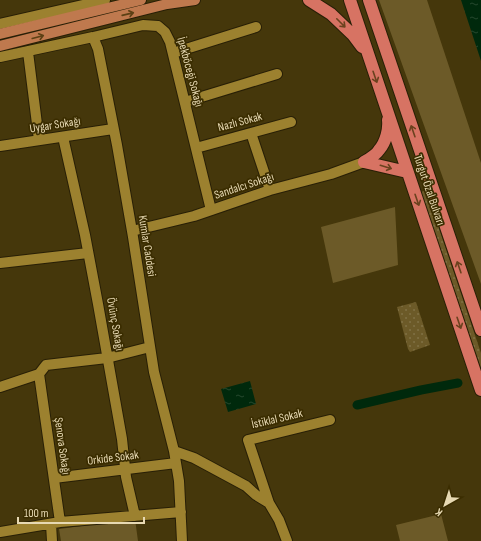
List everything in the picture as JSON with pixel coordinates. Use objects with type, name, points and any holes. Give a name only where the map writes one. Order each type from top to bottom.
[{"type":"highway","points":[[309,0],[331,14],[353,36],[368,55]]},
{"type":"highway","name":"Turgut Özal Bulvarı","points":[[350,0],[481,390]]},
{"type":"highway","name":"Turgut Özal Bulvarı","points":[[369,0],[481,330]]},
{"type":"highway","points":[[364,162],[379,151],[382,145],[388,126],[388,114]]},
{"type":"highway","points":[[364,162],[407,172]]},
{"type":"main road","points":[[0,46],[90,18],[106,3],[141,0]]},
{"type":"main road","points":[[0,34],[195,0]]},
{"type":"street","points":[[0,24],[106,3]]},
{"type":"street","name":"İpekböceği Sokağı","points":[[0,57],[28,52],[143,25],[158,26],[165,32],[170,42],[211,210]]},
{"type":"street","points":[[173,53],[256,27]]},
{"type":"street","name":"Kumlar Caddesi","points":[[93,37],[98,49],[132,231],[154,372],[178,452],[176,463],[179,481],[182,541]]},
{"type":"street","points":[[28,52],[39,140]]},
{"type":"street","points":[[185,102],[277,74]]},
{"type":"street","name":"Nazlı Sokak","points":[[196,148],[291,122]]},
{"type":"street","name":"Uygar Sokağı","points":[[0,146],[113,129]]},
{"type":"street","points":[[251,133],[270,190]]},
{"type":"street","name":"Övünç Sokağı","points":[[63,136],[88,253],[122,439],[125,469],[135,516]]},
{"type":"street","name":"Sandalcı Sokağı","points":[[132,231],[194,216],[270,190],[331,174],[364,162]]},
{"type":"street","points":[[0,263],[88,253]]},
{"type":"street","points":[[0,387],[39,374],[46,365],[107,358],[150,346]]},
{"type":"street","name":"Şenova Sokağı","points":[[39,374],[54,478],[55,523],[52,541]]},
{"type":"street","name":"İstiklal Sokak","points":[[269,503],[248,440],[330,420]]},
{"type":"street","points":[[178,452],[194,458],[246,486],[256,495],[269,503],[280,520],[287,541]]},
{"type":"street","name":"Orkide Sokak","points":[[54,478],[176,463]]},
{"type":"street","points":[[0,532],[55,523],[181,512]]},
{"type":"shaded area","points":[[379,0],[427,0],[481,163],[481,284]]},
{"type":"shaded area","points":[[426,190],[481,353],[481,369],[421,192]]},
{"type":"shaded area","points":[[395,207],[398,265],[333,283],[321,227]]},
{"type":"shaded area","points":[[416,302],[430,345],[410,352],[397,307]]},
{"type":"shaded area","points":[[441,514],[448,541],[400,541],[396,525]]},
{"type":"shaded area","points":[[135,519],[138,541],[61,541],[59,529]]},
{"type":"water","points":[[461,0],[481,0],[481,61]]},
{"type":"water","points":[[250,381],[256,404],[228,412],[221,389]]},
{"type":"waterway","points":[[357,405],[458,383]]}]
